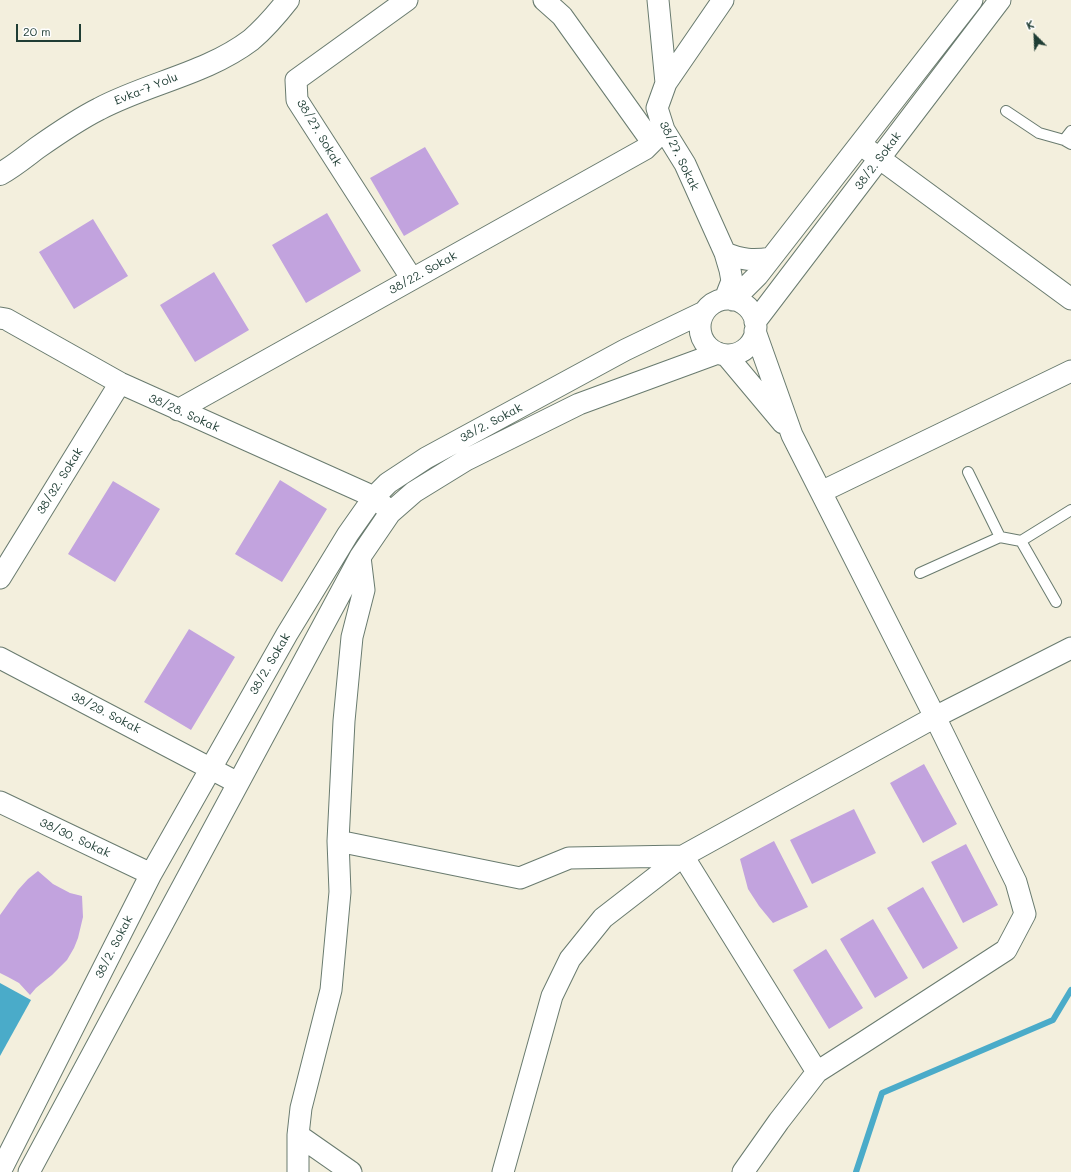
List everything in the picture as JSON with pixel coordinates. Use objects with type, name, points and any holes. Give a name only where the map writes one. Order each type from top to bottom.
[{"type":"street","name":"Evka-7 Yolu","points":[[0,174],[62,130],[100,108],[136,92],[206,66],[237,49],[263,29],[288,0]]},
{"type":"street","name":"38/27. Sokak","points":[[408,0],[296,80],[297,100],[412,279]]},
{"type":"street","name":"38/27. Sokak","points":[[544,0],[562,16],[658,136],[685,164],[725,254],[732,280],[729,299]]},
{"type":"street","points":[[658,0],[666,83]]},
{"type":"street","name":"38/27. Sokak","points":[[658,136],[657,108],[666,83],[723,0]]},
{"type":"street","name":"38/2. Sokak","points":[[729,299],[758,275],[972,0]]},
{"type":"street","name":"38/2. Sokak","points":[[755,326],[1000,0]]},
{"type":"street","name":"38/22. Sokak","points":[[178,410],[645,149],[658,136]]},
{"type":"street","points":[[860,143],[1071,299]]},
{"type":"street","points":[[725,254],[750,260],[771,258]]},
{"type":"street","points":[[742,1172],[817,1072],[1006,950],[1026,914],[1016,882],[935,717],[792,435],[755,326],[753,314],[741,302],[729,299],[717,301],[709,305],[704,312],[700,319],[699,328],[701,336],[710,350],[722,354],[734,354],[742,351],[748,346],[753,339],[755,326]]},
{"type":"street","name":"38/2. Sokak","points":[[0,1172],[151,874],[279,649],[348,534],[374,497],[388,483],[426,458],[625,350],[704,312]]},
{"type":"street","name":"38/28. Sokak","points":[[0,318],[6,319],[120,383],[374,497]]},
{"type":"street","points":[[722,354],[792,435]]},
{"type":"street","name":"38/2. Sokak","points":[[29,1172],[360,557],[390,513],[414,492],[466,460],[572,408],[722,354]]},
{"type":"street","points":[[821,492],[1071,371]]},
{"type":"street","name":"38/32. Sokak","points":[[0,578],[120,383]]},
{"type":"street","points":[[374,497],[390,513]]},
{"type":"street","points":[[298,1172],[298,1135],[301,1108],[331,990],[340,892],[338,841],[344,722],[352,637],[364,590],[360,557]]},
{"type":"street","points":[[503,1172],[552,996],[570,959],[603,918],[684,856],[935,717],[1071,648]]},
{"type":"street","points":[[279,649],[303,663]]},
{"type":"street","name":"38/29. Sokak","points":[[0,658],[238,783]]},
{"type":"street","name":"38/30. Sokak","points":[[0,802],[151,874]]},
{"type":"street","points":[[338,841],[520,878],[570,858],[684,856]]},
{"type":"street","points":[[684,856],[817,1072]]},
{"type":"street","points":[[298,1135],[351,1172]]},
{"type":"lane","points":[[1006,111],[1039,133],[1068,142],[1071,131]]},
{"type":"lane","points":[[968,472],[1000,537]]},
{"type":"lane","points":[[920,573],[1000,537],[1021,541],[1071,510]]},
{"type":"lane","points":[[1021,541],[1056,602]]},
{"type":"water","points":[[0,983],[31,1000],[0,1056]]},
{"type":"building","points":[[425,147],[459,204],[404,236],[370,178]]},
{"type":"building","points":[[327,213],[361,271],[306,303],[272,245]]},
{"type":"building","points":[[93,219],[128,276],[74,309],[39,252]]},
{"type":"building","points":[[214,272],[249,330],[195,362],[160,305]]},
{"type":"building","points":[[280,480],[327,509],[282,582],[235,554]]},
{"type":"building","points":[[113,481],[160,509],[115,582],[68,554]]},
{"type":"building","points":[[189,629],[235,657],[191,730],[144,702]]},
{"type":"building","points":[[924,764],[957,824],[923,843],[890,783]]},
{"type":"building","points":[[854,809],[876,853],[812,884],[790,840]]},
{"type":"building","points":[[774,841],[808,907],[773,923],[759,906],[748,889],[740,859]]},
{"type":"building","points":[[966,844],[998,905],[963,923],[931,862]]},
{"type":"building","points":[[38,871],[53,884],[70,893],[82,896],[83,917],[78,938],[67,960],[30,995],[19,983],[0,973],[0,915],[18,890]]},
{"type":"building","points":[[923,887],[958,948],[923,969],[887,908]]},
{"type":"building","points":[[873,919],[908,978],[875,998],[840,939]]},
{"type":"building","points":[[826,949],[863,1008],[829,1029],[793,970]]},
{"type":"waterway","points":[[856,1172],[882,1093],[1053,1020],[1071,990]]}]
